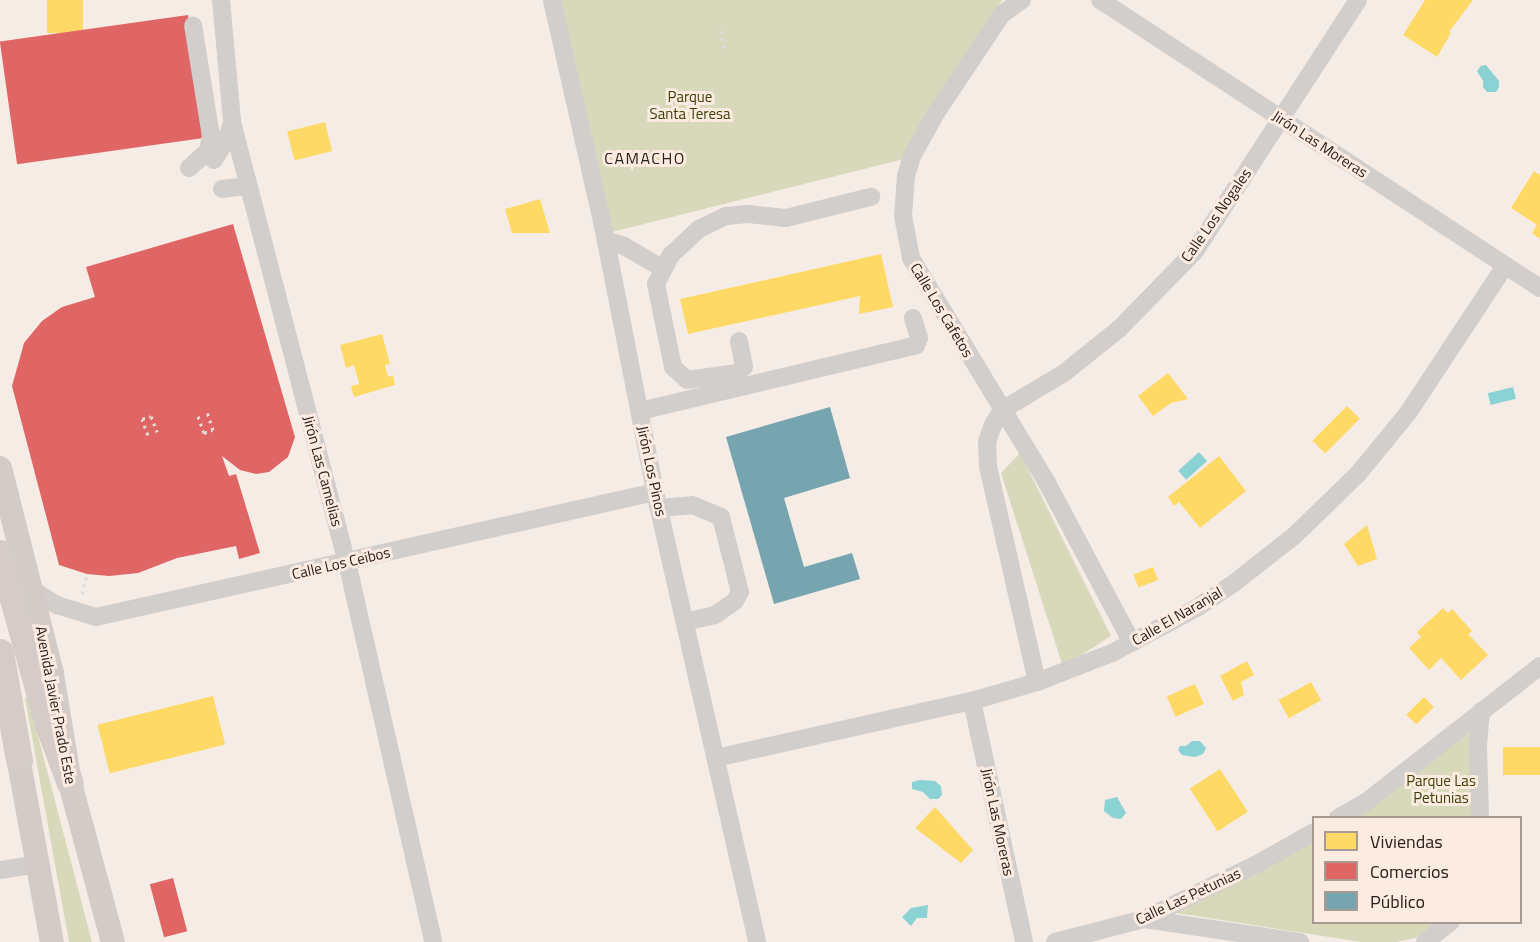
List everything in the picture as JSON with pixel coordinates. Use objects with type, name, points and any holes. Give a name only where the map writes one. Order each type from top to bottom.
[{"type":"highway","points":[[0,553],[48,724],[70,783]]},
{"type":"highway","points":[[0,652],[19,760]]},
{"type":"main road","name":"Avenida Javier Prado Este","points":[[0,468],[52,674],[70,783],[113,942]]},
{"type":"main road","points":[[0,677],[19,760],[52,942]]},
{"type":"street","name":"Jirón Las Camelias","points":[[221,0],[232,122],[347,562],[433,942]]},
{"type":"street","name":"Jirón Los Pinos","points":[[552,0],[606,240],[657,500],[757,942]]},
{"type":"street","name":"Calle Los Cafetos","points":[[1022,0],[1005,7],[936,112],[912,156],[906,176],[903,216],[911,258],[1047,483],[1132,643]]},
{"type":"street","name":"Jirón Las Moreras","points":[[1100,0],[1540,288]]},
{"type":"street","name":"Calle Los Nogales","points":[[1002,410],[1064,373],[1119,329],[1195,251],[1358,0]]},
{"type":"street","points":[[189,168],[208,150],[211,136],[193,25]]},
{"type":"street","points":[[214,160],[226,141],[232,122]]},
{"type":"street","points":[[222,189],[248,186]]},
{"type":"street","points":[[739,341],[744,367],[737,373],[687,380],[673,367],[656,284],[662,268],[684,241],[726,216],[748,214],[786,219],[871,197]]},
{"type":"street","points":[[606,240],[632,250],[662,268]]},
{"type":"street","name":"Calle El Naranjal","points":[[716,758],[972,701],[1037,682],[1091,663],[1189,612],[1234,583],[1327,506],[1358,474],[1408,413],[1505,266]]},
{"type":"street","points":[[640,411],[916,345],[919,338],[912,318]]},
{"type":"street","points":[[1002,410],[987,441],[988,466],[1037,682]]},
{"type":"street","name":"Calle Los Ceibos","points":[[31,589],[57,605],[96,617],[347,562],[657,500],[692,505],[721,517],[740,592],[735,601],[715,615],[685,622]]},
{"type":"street","points":[[1341,816],[1365,802],[1540,666]]},
{"type":"street","name":"Jirón Las Moreras","points":[[972,701],[1024,942]]},
{"type":"street","points":[[1480,711],[1478,745],[1480,816]]},
{"type":"street","name":"Calle Las Petunias","points":[[1054,942],[1144,920],[1257,864],[1312,833]]},
{"type":"street","points":[[0,870],[38,864]]},
{"type":"street","points":[[1144,920],[1300,942]]},
{"type":"street","points":[[1425,942],[1448,924]]},
{"type":"path","points":[[721,30],[725,53]]},
{"type":"path","points":[[198,416],[204,433],[213,430],[207,412]]},
{"type":"path","points":[[148,435],[142,419],[151,416],[158,432]]},
{"type":"green space","name":"Parque Santa Teresa","points":[[559,0],[1002,0],[904,159],[612,232]]},
{"type":"green space","points":[[1020,453],[1111,636],[1063,667],[1001,473]]},
{"type":"green space","points":[[25,698],[28,698],[92,942],[69,942]]},
{"type":"green space","name":"Parque Las Petunias","points":[[1470,732],[1472,816],[1356,816]]},
{"type":"green space","points":[[1312,841],[1312,924],[1436,924],[1419,937],[1397,942],[1361,942],[1170,912]]},
{"type":"water","points":[[1486,65],[1499,81],[1496,92],[1487,92],[1477,71],[1481,66]]},
{"type":"water","points":[[1513,387],[1516,399],[1491,405],[1488,393]]},
{"type":"water","points":[[1199,452],[1207,461],[1186,480],[1178,471]]},
{"type":"water","points":[[1192,741],[1200,741],[1206,748],[1203,754],[1195,757],[1182,755],[1178,750],[1180,746],[1186,746]]},
{"type":"water","points":[[935,781],[941,786],[942,795],[938,799],[930,799],[923,792],[912,789],[912,782]]},
{"type":"water","points":[[1117,797],[1126,813],[1121,819],[1113,818],[1104,811],[1105,800]]},
{"type":"water","points":[[928,905],[927,918],[917,918],[911,926],[902,917],[911,908]]},
{"type":"building: Viviendas","points":[[47,0],[83,0],[83,33],[47,33]]},
{"type":"building: Viviendas","points":[[1425,0],[1473,0],[1449,32],[1451,33],[1437,57],[1403,35]]},
{"type":"building: Viviendas","points":[[325,122],[332,151],[294,161],[287,131]]},
{"type":"building: Viviendas","points":[[1534,171],[1540,175],[1540,239],[1532,233],[1537,225],[1511,208]]},
{"type":"building: Viviendas","points":[[540,199],[550,233],[512,233],[505,209]]},
{"type":"building: Viviendas","points":[[881,254],[893,307],[859,314],[860,296],[688,334],[680,299]]},
{"type":"building: Viviendas","points":[[382,334],[390,364],[385,365],[388,377],[393,375],[395,385],[354,397],[351,386],[359,384],[354,365],[346,368],[340,345]]},
{"type":"building: Viviendas","points":[[99,355],[105,361],[112,358],[115,366],[124,364],[123,416],[94,424],[89,416],[83,416],[79,411],[79,405],[72,396],[74,392],[72,384],[77,377],[75,375],[77,369],[79,371],[88,359],[93,363]]},
{"type":"building: Viviendas","points":[[1168,373],[1188,399],[1171,403],[1153,416],[1138,396]]},
{"type":"building: Viviendas","points":[[1347,406],[1360,419],[1325,453],[1312,441]]},
{"type":"building: Viviendas","points":[[1219,456],[1246,491],[1200,528],[1179,502],[1174,506],[1168,497]]},
{"type":"building: Viviendas","points":[[1367,525],[1377,559],[1358,566],[1344,544]]},
{"type":"building: Viviendas","points":[[1153,567],[1158,580],[1138,588],[1133,575]]},
{"type":"building: Viviendas","points":[[1443,608],[1448,613],[1452,609],[1472,631],[1468,634],[1488,655],[1461,680],[1441,658],[1429,670],[1409,648],[1421,637],[1417,632]]},
{"type":"building: Viviendas","points":[[1247,661],[1254,675],[1241,682],[1244,695],[1233,701],[1220,676]]},
{"type":"building: Viviendas","points":[[1311,682],[1321,700],[1289,718],[1279,700]]},
{"type":"building: Viviendas","points":[[1195,684],[1204,704],[1176,717],[1167,697]]},
{"type":"building: Viviendas","points":[[213,696],[225,745],[110,773],[98,725]]},
{"type":"building: Viviendas","points":[[1424,697],[1434,707],[1416,725],[1406,715]]},
{"type":"building: Viviendas","points":[[1503,747],[1540,747],[1540,775],[1503,775]]},
{"type":"building: Viviendas","points":[[1220,769],[1248,812],[1218,831],[1190,789]]},
{"type":"building: Viviendas","points":[[935,807],[973,850],[961,863],[915,828]]},
{"type":"building: Comercios","points":[[188,15],[205,138],[17,164],[0,41]]},
{"type":"building: Comercios","points":[[233,224],[295,437],[288,457],[269,472],[256,474],[240,470],[222,456],[229,476],[236,474],[260,553],[239,559],[236,546],[177,558],[138,573],[109,576],[87,574],[59,565],[12,386],[24,343],[42,321],[62,307],[95,297],[86,267]]},
{"type":"building: Comercios","points":[[173,878],[187,931],[164,937],[150,884]]},
{"type":"building: Público","points":[[830,407],[850,478],[784,498],[804,567],[852,553],[860,579],[774,604],[726,437]]},
{"type":"district","name":"CAMACHO","points":[[645,158]]}]
